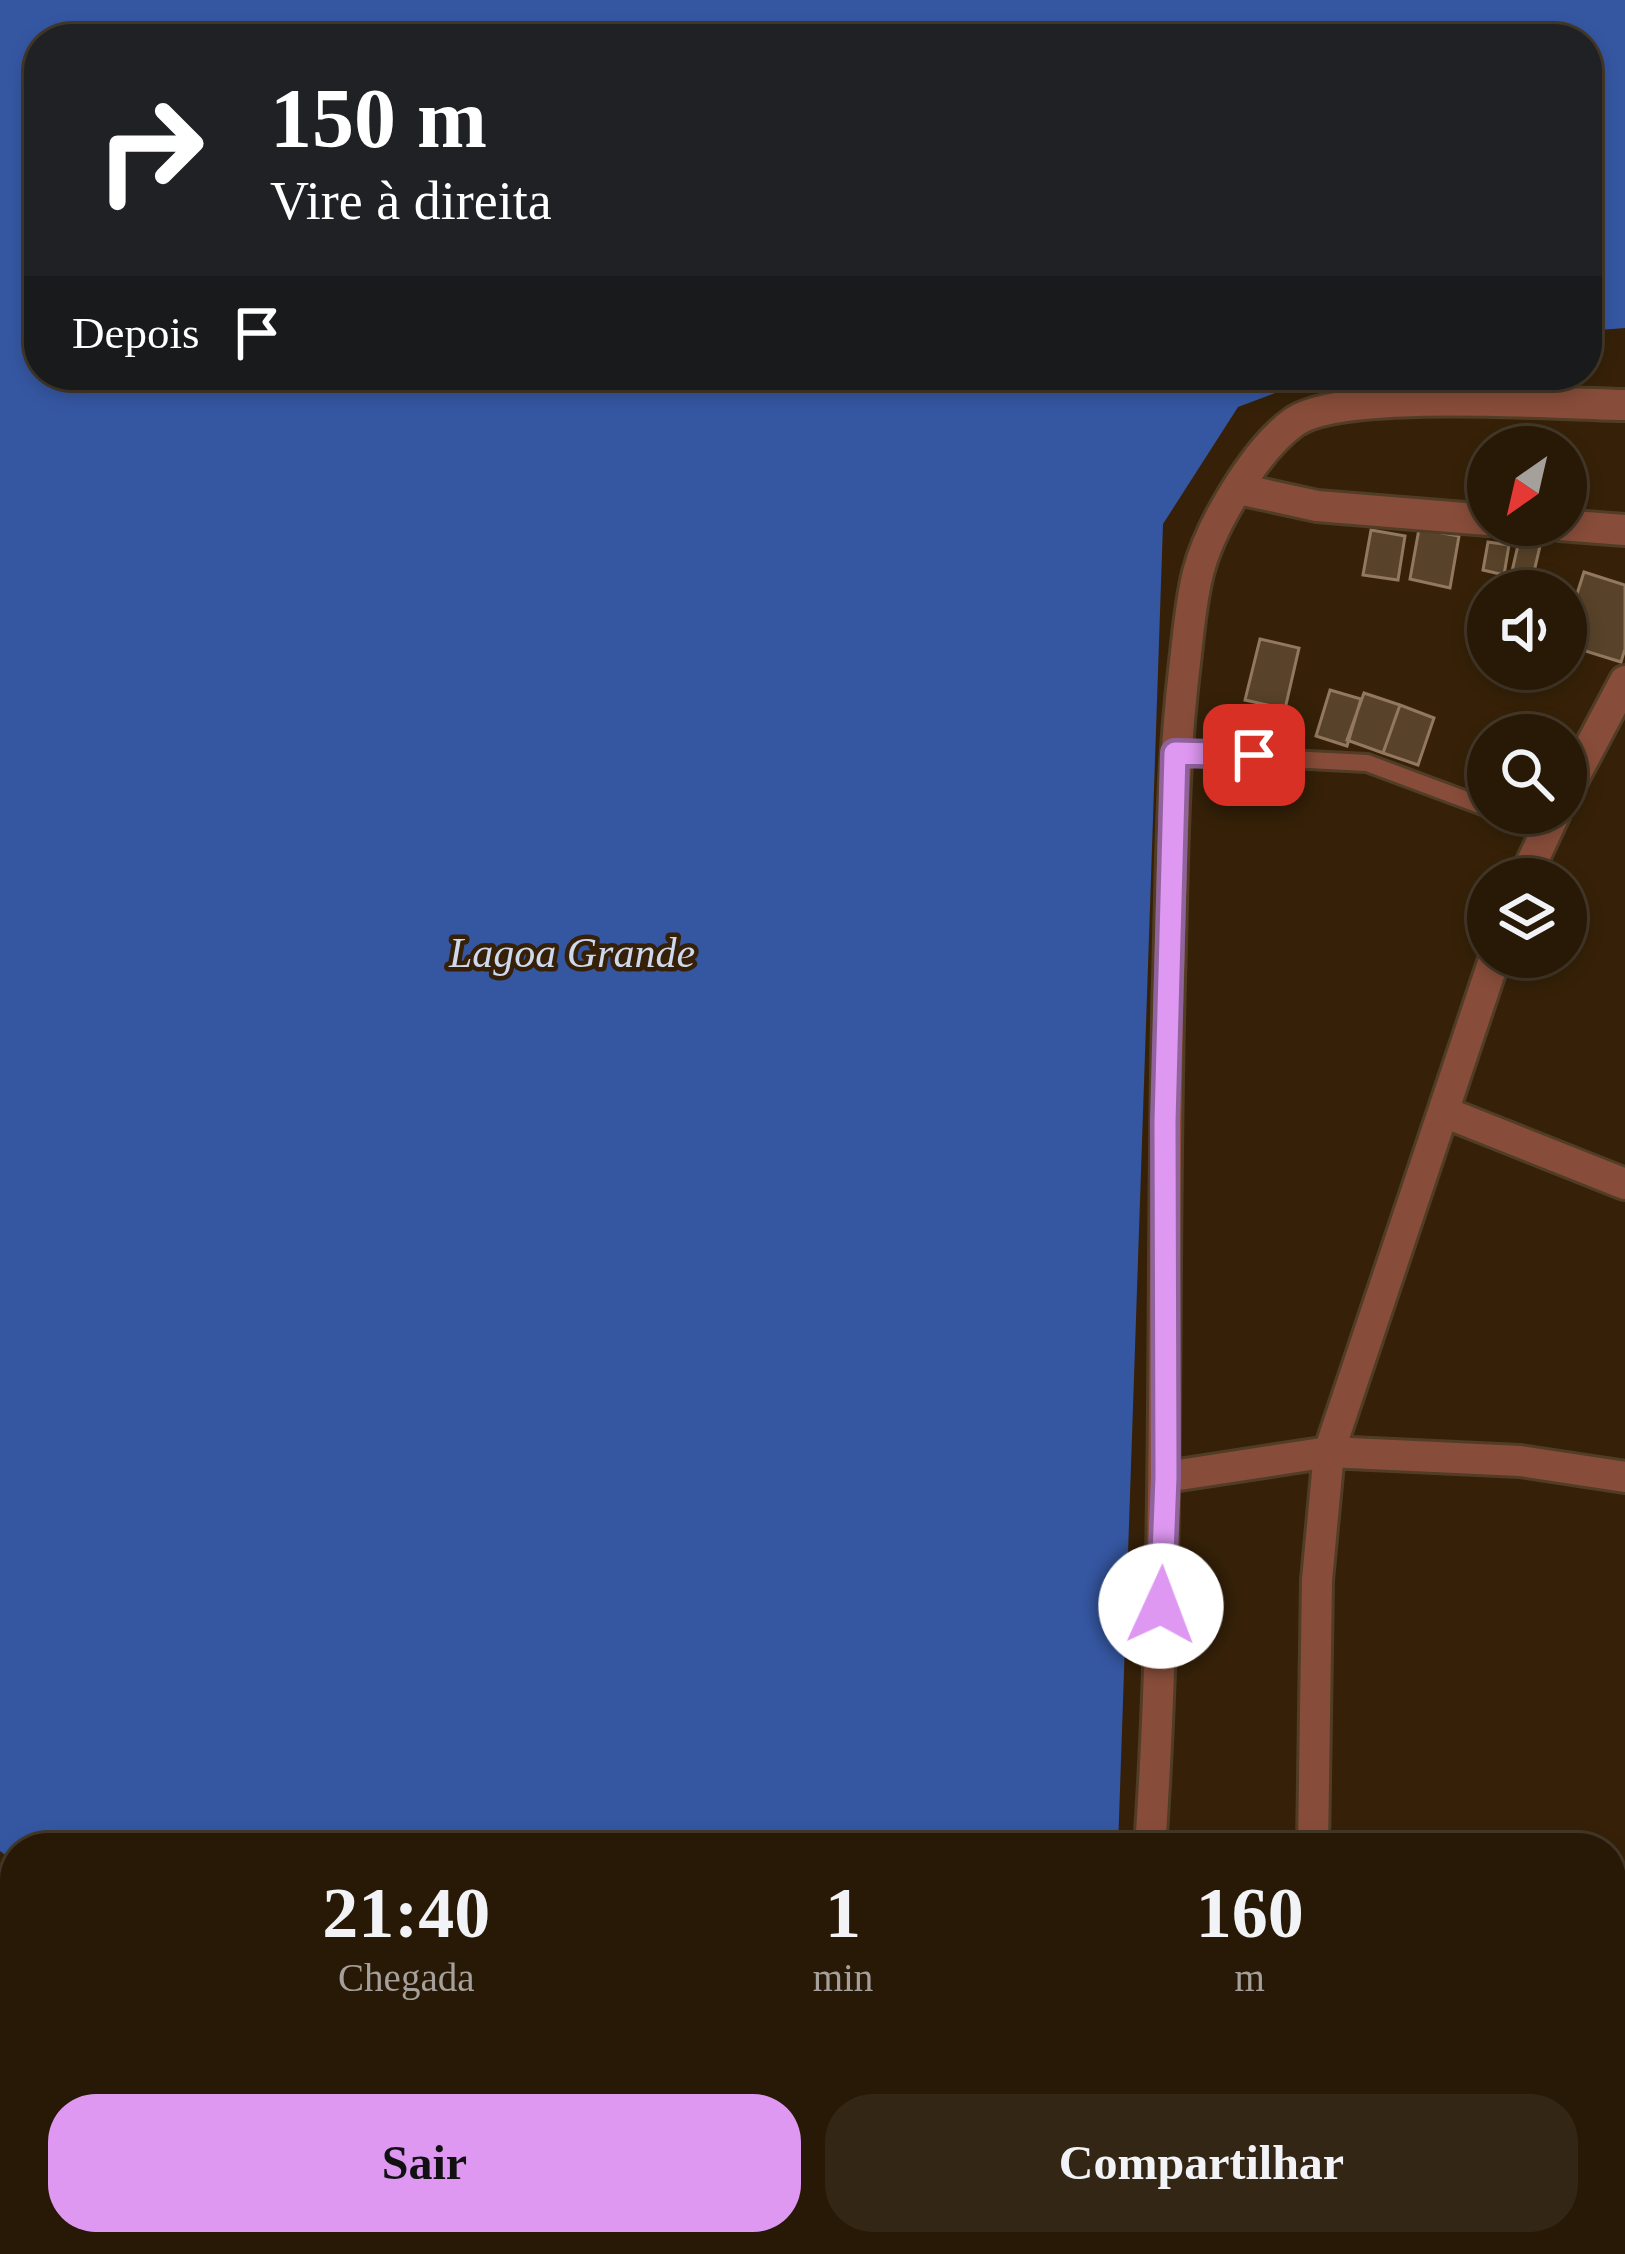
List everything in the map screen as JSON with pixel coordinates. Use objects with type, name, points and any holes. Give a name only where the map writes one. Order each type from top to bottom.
[{"type":"street","points":[[1151,1833],[1166,1477],[1165,1121],[1175,753],[1199,568],[1211,537],[1271,441],[1310,412],[1376,402],[1625,405]]},
{"type":"street","points":[[1239,489],[1317,506],[1467,518]]},
{"type":"street","points":[[1587,527],[1625,530]]},
{"type":"street","points":[[1587,761],[1617,716],[1625,681]]},
{"type":"street","points":[[1313,1833],[1317,1580],[1329,1452],[1488,978]]},
{"type":"street","points":[[1444,1112],[1625,1184]]},
{"type":"street","points":[[1166,1477],[1329,1452],[1520,1461],[1625,1477]]},
{"type":"lane","points":[[1175,753],[1366,763],[1467,800]]},
{"type":"water","name":"Lagoa Grande","points":[[0,0],[1625,0],[1625,328],[1602,330],[1602,24],[24,24],[24,390],[1283,390],[1238,407],[1163,524],[1119,1833],[0,1833]]},
{"type":"building","points":[[1419,529],[1459,536],[1450,588],[1410,579]]},
{"type":"building","points":[[1371,530],[1405,536],[1398,580],[1363,575]]},
{"type":"building","points":[[1487,546],[1509,546],[1505,570],[1483,570]]},
{"type":"building","points":[[1518,546],[1540,546],[1534,570],[1512,570]]},
{"type":"building","points":[[1587,573],[1625,585],[1621,662],[1587,651]]},
{"type":"building","points":[[1260,639],[1299,648],[1285,709],[1245,700]]},
{"type":"building","points":[[1330,690],[1361,699],[1347,746],[1316,736]]},
{"type":"building","points":[[1364,693],[1400,705],[1383,753],[1347,740]]},
{"type":"building","points":[[1400,705],[1434,718],[1418,765],[1383,753]]},
{"type":"route","points":[[1161,1606],[1166,1477],[1165,1121],[1175,753],[1254,755]]}]
